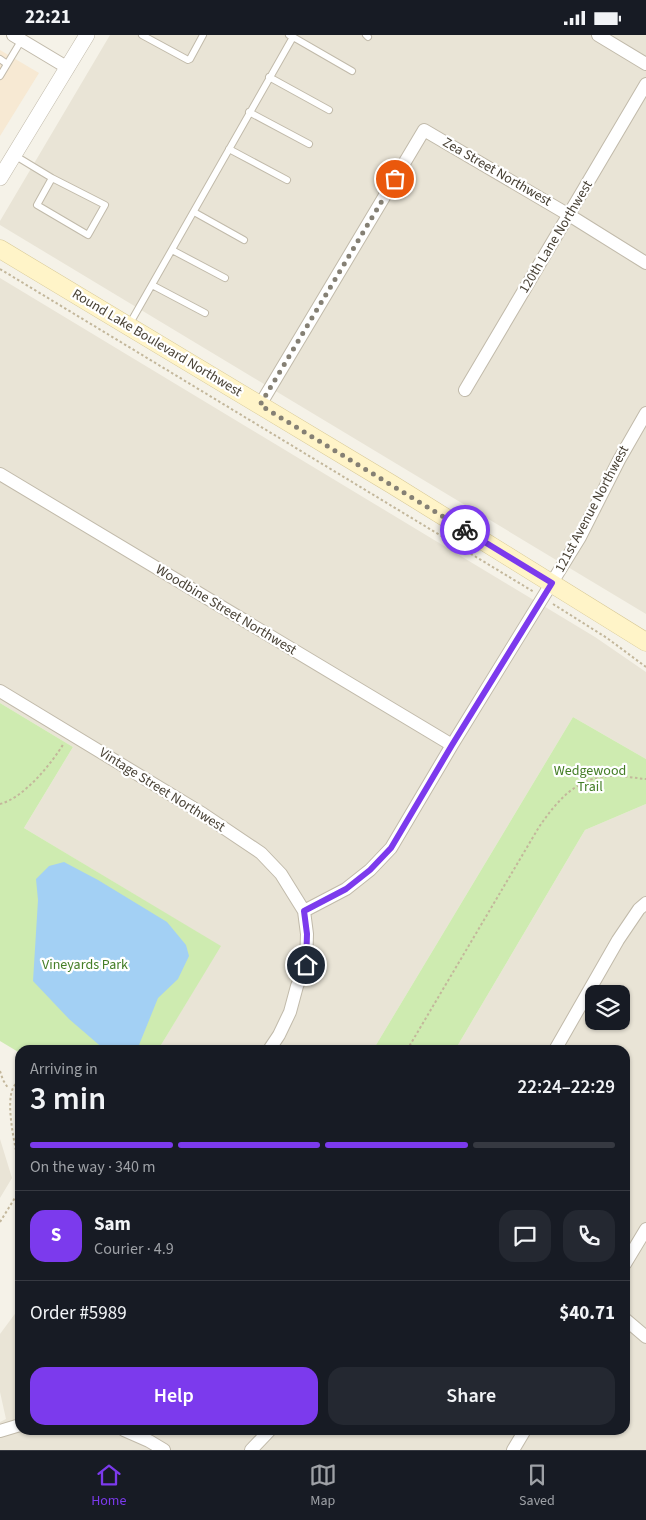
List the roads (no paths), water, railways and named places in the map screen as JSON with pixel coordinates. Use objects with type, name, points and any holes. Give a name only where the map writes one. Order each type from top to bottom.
[{"type":"main road","name":"Round Lake Boulevard Northwest","points":[[0,249],[260,405],[646,642]]},
{"type":"street","points":[[0,178],[88,35]]},
{"type":"street","points":[[598,35],[646,64]]},
{"type":"street","points":[[17,38],[68,68]]},
{"type":"street","name":"120th Lane Northwest","points":[[465,390],[646,84]]},
{"type":"street","name":"Zea Street Northwest","points":[[260,405],[424,130],[569,215],[646,263]]},
{"type":"street","name":"121st Avenue Northwest","points":[[304,911],[346,889],[370,870],[391,848],[580,537],[619,460],[646,413]]},
{"type":"street","name":"Woodbine Street Northwest","points":[[0,475],[452,745]]},
{"type":"street","name":"Vintage Street Northwest","points":[[0,691],[203,814],[261,853],[281,874],[304,911]]},
{"type":"street","points":[[558,1045],[618,940],[639,909],[646,903]]},
{"type":"street","points":[[272,1045],[290,1012],[306,965],[307,934],[304,911]]},
{"type":"street","points":[[630,1256],[646,1229]]},
{"type":"street","points":[[630,1323],[646,1337]]},
{"type":"street","points":[[0,1431],[15,1426]]},
{"type":"street","points":[[135,1435],[164,1450]]},
{"type":"street","points":[[251,1450],[265,1435]]},
{"type":"street","points":[[513,1450],[523,1435]]},
{"type":"lane","points":[[142,35],[188,60],[203,35]]},
{"type":"lane","points":[[128,326],[293,36],[352,71]]},
{"type":"lane","points":[[0,76],[17,38]]},
{"type":"lane","points":[[0,59],[7,64]]},
{"type":"lane","points":[[269,77],[328,110]]},
{"type":"lane","points":[[249,113],[309,144]]},
{"type":"lane","points":[[229,149],[287,181]]},
{"type":"lane","points":[[14,155],[52,178],[105,205],[88,235],[37,205],[52,178]]},
{"type":"lane","points":[[194,212],[244,240]]},
{"type":"lane","points":[[172,250],[225,279]]},
{"type":"lane","points":[[152,285],[205,313]]},
{"type":"water","points":[[64,862],[98,880],[167,922],[186,945],[189,956],[178,979],[158,998],[139,1045],[99,1045],[69,1019],[33,981],[38,900],[36,879],[49,866]]},
{"type":"park label","name":"Wedgewood Trail","points":[[590,779]]},
{"type":"park label","name":"Vineyards Park","points":[[85,965]]}]
